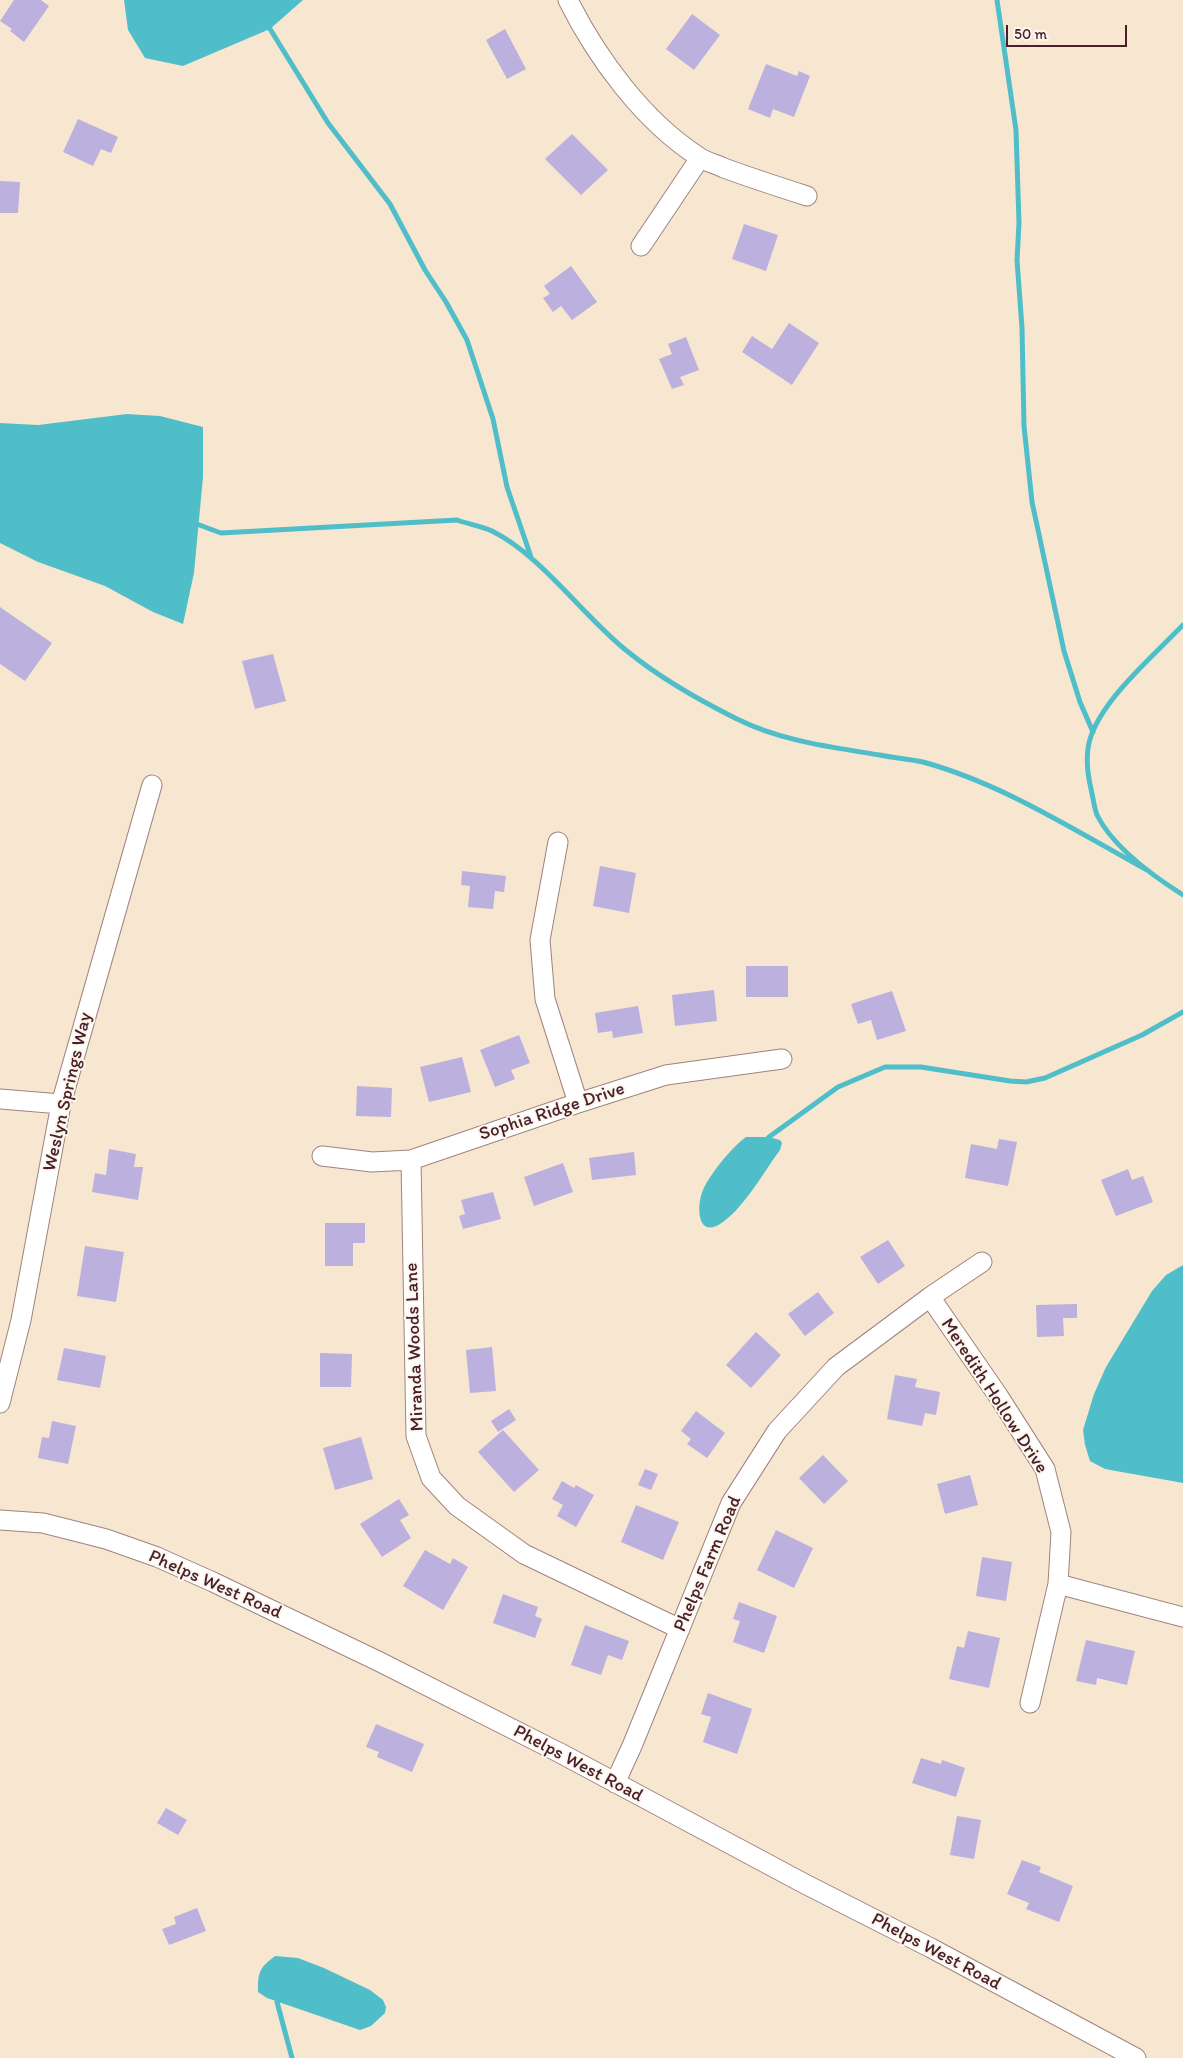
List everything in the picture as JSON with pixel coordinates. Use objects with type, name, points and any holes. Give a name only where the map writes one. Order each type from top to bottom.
[{"type":"street","points":[[568,0],[583,29],[623,88],[661,126],[700,158],[743,175],[807,196]]},
{"type":"street","points":[[641,246],[700,158]]},
{"type":"street","name":"Weslyn Springs Way","points":[[0,1403],[22,1320],[61,1104],[152,785]]},
{"type":"street","points":[[558,842],[540,940],[545,999],[578,1103]]},
{"type":"street","name":"Sophia Ridge Drive","points":[[322,1156],[372,1162],[411,1160],[666,1075],[782,1060]]},
{"type":"street","points":[[0,1099],[61,1104]]},
{"type":"street","name":"Miranda Woods Lane","points":[[411,1160],[416,1436],[431,1478],[457,1506],[524,1554],[680,1629]]},
{"type":"street","name":"Phelps Farm Road","points":[[615,1783],[732,1503],[776,1431],[836,1367],[930,1297],[982,1262]]},
{"type":"street","name":"Meredith Hollow Drive","points":[[930,1297],[999,1397],[1045,1470],[1061,1532],[1058,1584],[1030,1703]]},
{"type":"street","name":"Phelps West Road","points":[[0,1520],[43,1523],[106,1539],[157,1557],[378,1661],[931,1948],[1136,2058]]},
{"type":"street","points":[[1058,1584],[1183,1617]]},
{"type":"water","points":[[124,0],[303,0],[270,29],[183,66],[145,58],[128,30]]},
{"type":"water","points":[[127,414],[160,416],[203,427],[203,477],[194,573],[183,624],[153,612],[105,586],[38,562],[0,543],[0,423],[38,425]]},
{"type":"water","points":[[746,1137],[769,1137],[780,1140],[782,1143],[780,1150],[739,1207],[723,1222],[714,1227],[708,1227],[703,1224],[699,1212],[703,1190],[722,1161]]},
{"type":"water","points":[[1183,1265],[1183,1483],[1105,1469],[1090,1461],[1085,1445],[1083,1430],[1094,1394],[1106,1367],[1152,1291],[1166,1275]]},
{"type":"water","points":[[275,1956],[298,1958],[370,1990],[383,2000],[386,2007],[385,2013],[371,2026],[360,2030],[267,1998],[258,1992],[258,1980],[260,1971]]},
{"type":"building","points":[[14,0],[41,0],[49,6],[24,42],[10,31],[12,29],[0,21]]},
{"type":"building","points":[[692,14],[720,35],[694,70],[666,49]]},
{"type":"building","points":[[505,29],[526,69],[507,79],[486,40]]},
{"type":"building","points":[[766,64],[797,76],[799,71],[810,76],[794,117],[773,109],[770,118],[748,109]]},
{"type":"building","points":[[78,119],[118,137],[111,153],[101,149],[93,166],[63,152]]},
{"type":"building","points":[[572,134],[608,170],[581,195],[545,159]]},
{"type":"building","points":[[0,181],[20,182],[18,213],[0,213]]},
{"type":"building","points":[[744,224],[778,235],[766,271],[732,259]]},
{"type":"building","points":[[571,266],[597,302],[572,320],[561,306],[553,312],[543,298],[550,294],[544,286]]},
{"type":"building","points":[[789,323],[819,343],[792,385],[742,352],[752,336],[772,349]]},
{"type":"building","points":[[686,337],[699,370],[680,377],[684,385],[672,389],[659,359],[672,354],[668,344]]},
{"type":"building","points":[[0,607],[52,643],[25,681],[0,664]]},
{"type":"building","points":[[273,654],[286,701],[255,709],[242,661]]},
{"type":"building","points":[[600,866],[636,873],[629,913],[593,906]]},
{"type":"building","points":[[462,871],[506,876],[504,892],[495,891],[493,909],[468,907],[470,886],[461,885]]},
{"type":"building","points":[[746,966],[788,966],[788,997],[746,997]]},
{"type":"building","points":[[714,990],[717,1021],[675,1026],[672,995]]},
{"type":"building","points":[[892,991],[906,1031],[877,1040],[871,1020],[858,1024],[851,1004]]},
{"type":"building","points":[[638,1006],[643,1033],[613,1038],[612,1031],[598,1033],[595,1013]]},
{"type":"building","points":[[519,1035],[530,1063],[511,1070],[515,1079],[495,1087],[480,1050]]},
{"type":"building","points":[[462,1057],[471,1092],[429,1102],[420,1067]]},
{"type":"building","points":[[357,1086],[392,1088],[391,1117],[356,1116]]},
{"type":"building","points":[[999,1139],[1017,1142],[1008,1186],[965,1178],[971,1144],[997,1149]]},
{"type":"building","points":[[109,1149],[136,1154],[134,1167],[143,1167],[138,1200],[92,1192],[95,1173],[106,1175]]},
{"type":"building","points":[[634,1152],[636,1175],[592,1180],[589,1158]]},
{"type":"building","points":[[563,1163],[573,1192],[534,1206],[524,1177]]},
{"type":"building","points":[[1128,1169],[1132,1180],[1143,1176],[1153,1202],[1116,1216],[1101,1180]]},
{"type":"building","points":[[493,1192],[501,1219],[463,1229],[459,1216],[465,1214],[461,1200]]},
{"type":"building","points":[[325,1223],[365,1223],[365,1243],[353,1243],[353,1266],[325,1266]]},
{"type":"building","points":[[888,1240],[905,1266],[878,1284],[860,1257]]},
{"type":"building","points":[[85,1246],[124,1252],[116,1302],[77,1296]]},
{"type":"building","points":[[818,1292],[834,1313],[805,1336],[788,1314]]},
{"type":"building","points":[[1077,1304],[1077,1318],[1063,1318],[1064,1336],[1037,1337],[1036,1305]]},
{"type":"building","points":[[756,1332],[781,1355],[751,1388],[726,1365]]},
{"type":"building","points":[[492,1347],[496,1391],[470,1393],[466,1350]]},
{"type":"building","points":[[64,1348],[106,1356],[100,1388],[57,1380]]},
{"type":"building","points":[[320,1353],[352,1354],[351,1387],[320,1387]]},
{"type":"building","points":[[895,1375],[917,1379],[915,1387],[940,1392],[936,1415],[925,1413],[922,1426],[887,1419]]},
{"type":"building","points":[[509,1409],[516,1420],[498,1432],[491,1421]]},
{"type":"building","points":[[696,1411],[725,1433],[707,1458],[687,1444],[691,1439],[681,1431]]},
{"type":"building","points":[[52,1421],[76,1426],[68,1464],[38,1458],[42,1437],[49,1438]]},
{"type":"building","points":[[503,1430],[539,1470],[514,1492],[478,1452]]},
{"type":"building","points":[[361,1437],[373,1479],[335,1490],[323,1448]]},
{"type":"building","points":[[823,1455],[848,1481],[824,1504],[799,1478]]},
{"type":"building","points":[[645,1469],[658,1474],[651,1490],[638,1485]]},
{"type":"building","points":[[970,1475],[978,1505],[945,1514],[937,1484]]},
{"type":"building","points":[[562,1481],[574,1488],[576,1485],[594,1495],[576,1527],[557,1516],[563,1505],[552,1499]]},
{"type":"building","points":[[399,1499],[409,1515],[400,1520],[411,1538],[382,1557],[360,1524]]},
{"type":"building","points":[[636,1505],[679,1522],[663,1560],[621,1542]]},
{"type":"building","points":[[776,1530],[813,1548],[794,1588],[757,1570]]},
{"type":"building","points":[[425,1550],[450,1564],[453,1558],[468,1567],[443,1610],[403,1586]]},
{"type":"building","points":[[982,1557],[1012,1562],[1006,1601],[976,1596]]},
{"type":"building","points":[[503,1594],[538,1607],[535,1616],[542,1619],[535,1638],[493,1623]]},
{"type":"building","points":[[739,1602],[777,1616],[764,1653],[733,1642],[740,1621],[733,1619]]},
{"type":"building","points":[[585,1625],[629,1641],[622,1660],[608,1655],[601,1675],[571,1665]]},
{"type":"building","points":[[968,1631],[1000,1638],[989,1688],[949,1679],[957,1646],[964,1648]]},
{"type":"building","points":[[1086,1640],[1135,1651],[1127,1685],[1097,1678],[1096,1685],[1076,1681]]},
{"type":"building","points":[[708,1693],[752,1709],[737,1754],[703,1742],[711,1717],[701,1714]]},
{"type":"building","points":[[376,1724],[424,1744],[412,1772],[377,1757],[379,1752],[366,1747]]},
{"type":"building","points":[[921,1758],[941,1764],[942,1760],[965,1768],[956,1797],[912,1783]]},
{"type":"building","points":[[166,1808],[187,1820],[178,1835],[157,1823]]},
{"type":"building","points":[[957,1816],[981,1820],[974,1859],[950,1855]]},
{"type":"building","points":[[1022,1860],[1041,1867],[1039,1872],[1073,1886],[1059,1922],[1026,1909],[1029,1903],[1007,1894]]},
{"type":"building","points":[[197,1908],[206,1931],[169,1945],[162,1929],[176,1924],[174,1917]]},
{"type":"waterway","points":[[997,0],[1016,130],[1019,223],[1017,260],[1022,328],[1024,426],[1032,502],[1064,651],[1080,702],[1093,732]]},
{"type":"waterway","points":[[267,24],[328,123],[390,204],[425,270],[446,302],[467,340],[493,419],[507,487],[531,557]]},
{"type":"waterway","points":[[194,523],[221,533],[457,520],[488,529],[528,555],[627,651],[679,688],[721,711],[752,726],[787,738],[923,762],[953,771],[1038,809],[1147,870]]},
{"type":"waterway","points":[[1183,625],[1131,677],[1107,706],[1091,736],[1087,762],[1095,809],[1104,827],[1135,860],[1183,895]]},
{"type":"waterway","points":[[765,1142],[769,1137],[838,1087],[885,1067],[921,1067],[1026,1082],[1045,1078],[1142,1035],[1183,1012]]},
{"type":"waterway","points":[[282,1998],[277,2002],[292,2058]]}]
